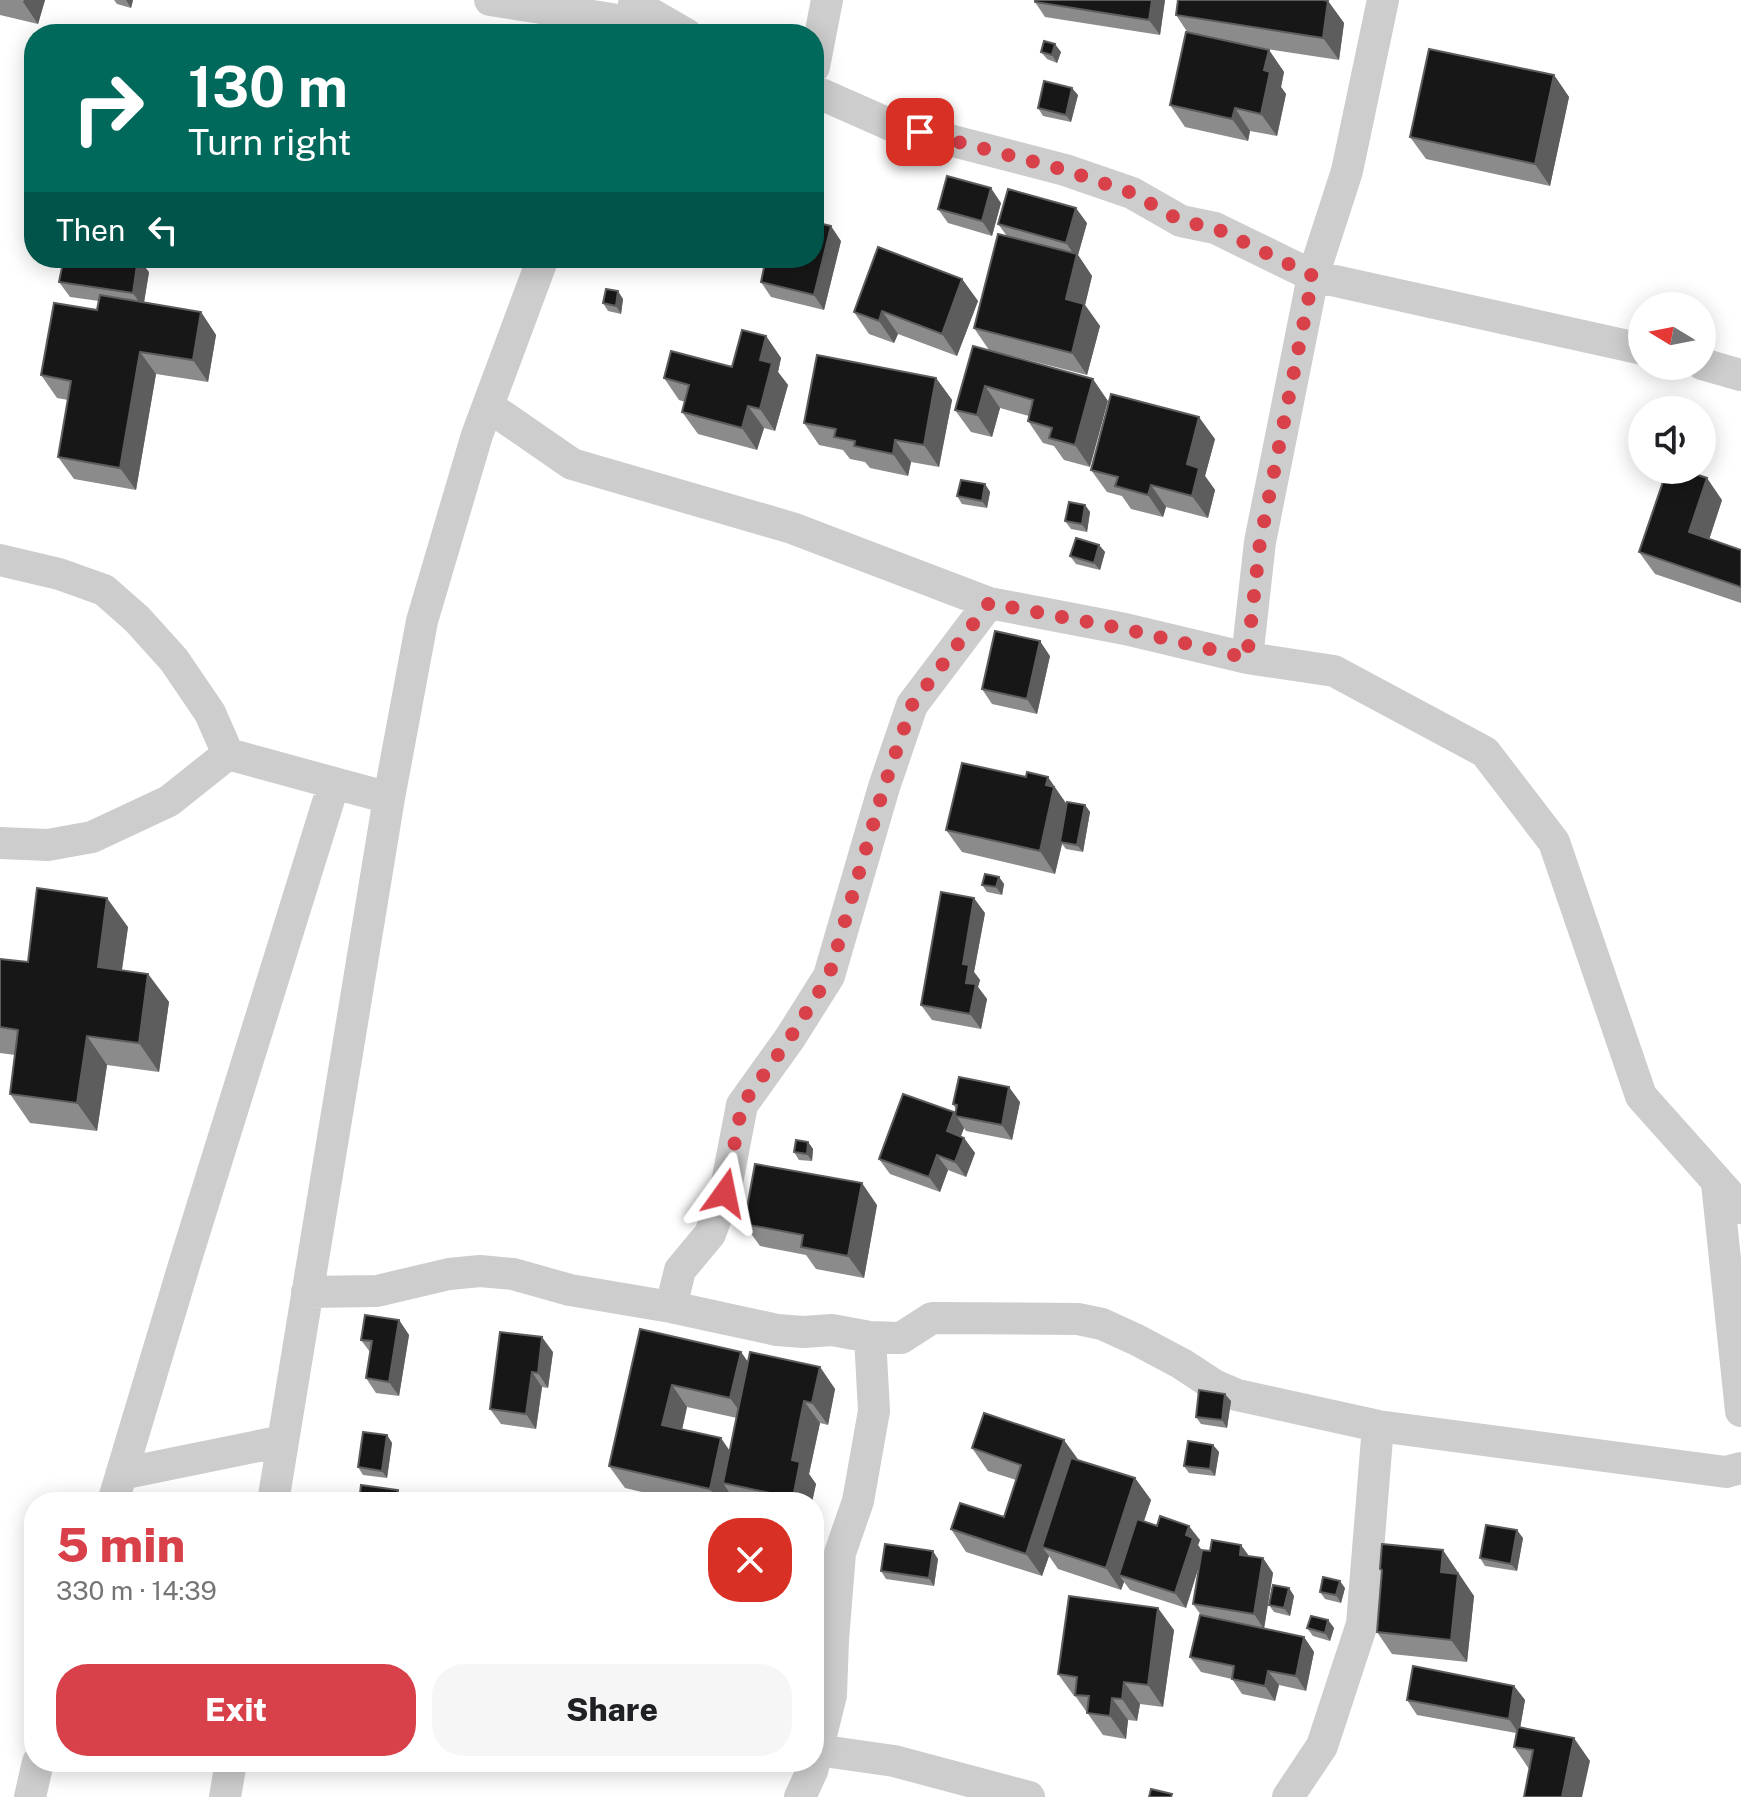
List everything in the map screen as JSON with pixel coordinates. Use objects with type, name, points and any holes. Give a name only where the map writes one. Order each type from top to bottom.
[{"type":"street","points":[[490,0],[632,15],[658,24]]},
{"type":"street","points":[[822,24],[827,0]]},
{"type":"street","points":[[1247,658],[1260,542],[1313,276],[1347,171],[1383,0]]},
{"type":"street","points":[[824,95],[891,125],[1065,170],[1132,193],[1181,221],[1215,228],[1313,276],[1628,346]]},
{"type":"street","points":[[275,1492],[389,798],[422,621],[477,435],[539,268]]},
{"type":"street","points":[[1716,368],[1741,375]]},
{"type":"street","points":[[488,406],[572,464],[792,528],[989,603],[1125,629],[1247,658],[1334,671],[1485,752],[1554,842],[1641,1096],[1741,1208]]},
{"type":"street","points":[[0,560],[59,574],[104,590],[137,619],[174,660],[210,713],[228,754]]},
{"type":"street","points":[[671,1307],[680,1270],[710,1234],[725,1193],[742,1105],[829,976],[884,787],[912,705],[989,603]]},
{"type":"street","points":[[228,754],[389,798]]},
{"type":"street","points":[[0,843],[48,845],[92,837],[169,801],[228,754]]},
{"type":"street","points":[[117,1488],[334,783]]},
{"type":"street","points":[[1717,1183],[1741,1411]]},
{"type":"street","points":[[307,1292],[377,1291],[438,1276],[480,1271],[513,1274],[570,1290],[671,1307],[777,1330],[832,1330],[870,1337],[901,1338],[932,1318],[1078,1319],[1102,1324],[1137,1340],[1237,1395],[1378,1426],[1726,1472],[1741,1468]]},
{"type":"street","points":[[824,1722],[831,1695],[840,1553],[858,1501],[874,1411],[870,1337]]},
{"type":"street","points":[[1288,1797],[1322,1746],[1362,1624],[1378,1426]]},
{"type":"street","points":[[117,1488],[283,1441]]},
{"type":"street","points":[[824,1751],[894,1761],[1029,1797]]},
{"type":"street","points":[[30,1797],[36,1772]]},
{"type":"street","points":[[225,1797],[229,1772]]},
{"type":"street","points":[[800,1797],[812,1772]]},
{"type":"building","points":[[1035,0],[1152,0],[1149,20]]},
{"type":"building","points":[[1178,0],[1328,1],[1323,38],[1176,15]]},
{"type":"building","points":[[1186,32],[1269,50],[1264,70],[1270,72],[1261,114],[1235,108],[1232,119],[1170,105]]},
{"type":"building","points":[[1044,41],[1055,44],[1052,55],[1041,52]]},
{"type":"building","points":[[1429,49],[1554,75],[1535,164],[1410,137]]},
{"type":"building","points":[[1044,81],[1072,88],[1066,115],[1038,108]]},
{"type":"building","points":[[947,176],[991,188],[982,221],[938,209]]},
{"type":"building","points":[[1008,189],[1076,208],[1066,243],[998,224]]},
{"type":"building","points":[[824,224],[831,226],[824,254]]},
{"type":"building","points":[[998,234],[1077,254],[1066,299],[1084,304],[1072,353],[974,328]]},
{"type":"building","points":[[878,247],[962,279],[942,334],[882,311],[879,321],[854,312]]},
{"type":"building","points":[[62,268],[137,268],[133,293],[59,282]]},
{"type":"building","points":[[764,268],[821,268],[814,295],[761,282]]},
{"type":"building","points":[[606,289],[618,291],[616,306],[603,303]]},
{"type":"building","points":[[100,295],[201,312],[193,360],[140,352],[120,468],[58,457],[71,381],[41,375],[54,303],[97,310]]},
{"type":"building","points":[[742,330],[766,336],[760,360],[772,363],[760,409],[748,406],[742,428],[682,412],[689,385],[664,378],[671,351],[732,367]]},
{"type":"building","points":[[973,346],[1093,379],[1075,445],[1049,438],[1052,428],[1028,421],[1033,400],[985,386],[977,415],[955,410]]},
{"type":"building","points":[[817,355],[936,378],[924,445],[895,440],[893,454],[854,446],[855,441],[834,437],[836,429],[804,423]]},
{"type":"building","points":[[1111,394],[1199,417],[1187,464],[1199,468],[1192,496],[1151,485],[1148,495],[1115,486],[1118,477],[1091,470]]},
{"type":"building","points":[[961,480],[985,484],[982,501],[957,496]]},
{"type":"building","points":[[1662,484],[1705,484],[1689,532],[1741,550],[1741,587],[1639,552]]},
{"type":"building","points":[[1069,502],[1085,505],[1082,524],[1065,521]]},
{"type":"building","points":[[1076,538],[1099,545],[1094,563],[1070,556]]},
{"type":"building","points":[[995,631],[1040,641],[1027,699],[982,689]]},
{"type":"building","points":[[962,763],[1026,777],[1027,772],[1048,777],[1046,785],[1054,787],[1040,851],[946,830]]},
{"type":"building","points":[[1067,802],[1085,805],[1077,845],[1060,842]]},
{"type":"building","points":[[985,874],[999,877],[996,887],[982,885]]},
{"type":"building","points":[[37,888],[107,898],[98,967],[148,974],[139,1043],[87,1036],[77,1103],[10,1094],[18,1030],[0,1027],[0,959],[28,962]]},
{"type":"building","points":[[941,892],[974,898],[963,964],[969,965],[966,983],[976,984],[970,1014],[921,1005]]},
{"type":"building","points":[[959,1077],[1009,1087],[1002,1125],[955,1116],[957,1105],[953,1104]]},
{"type":"building","points":[[903,1094],[954,1112],[947,1131],[964,1138],[955,1162],[937,1155],[929,1177],[879,1159]]},
{"type":"building","points":[[796,1140],[808,1142],[807,1154],[794,1152]]},
{"type":"building","points":[[755,1164],[862,1183],[848,1256],[801,1247],[803,1235],[744,1224]]},
{"type":"building","points":[[365,1315],[399,1320],[389,1382],[366,1378],[372,1341],[361,1340]]},
{"type":"building","points":[[640,1329],[741,1352],[730,1398],[672,1385],[662,1425],[721,1438],[710,1489],[609,1466]]},
{"type":"building","points":[[500,1332],[542,1337],[538,1373],[532,1372],[526,1414],[490,1409]]},
{"type":"building","points":[[750,1352],[820,1367],[812,1403],[804,1401],[792,1460],[800,1462],[794,1492],[765,1492],[723,1483]]},
{"type":"building","points":[[1199,1390],[1225,1394],[1222,1420],[1196,1417]]},
{"type":"building","points":[[984,1413],[1064,1440],[1026,1554],[951,1529],[960,1503],[1004,1517],[1021,1465],[972,1448]]},
{"type":"building","points":[[363,1432],[387,1435],[382,1471],[358,1467]]},
{"type":"building","points":[[1188,1441],[1213,1445],[1210,1469],[1184,1466]]},
{"type":"building","points":[[1071,1458],[1135,1478],[1106,1568],[1042,1547]]},
{"type":"building","points":[[361,1485],[398,1490],[398,1492],[360,1492]]},
{"type":"building","points":[[1160,1516],[1189,1526],[1186,1535],[1193,1538],[1175,1593],[1119,1575],[1137,1519],[1157,1526]]},
{"type":"building","points":[[1486,1525],[1517,1530],[1511,1564],[1480,1558]]},
{"type":"building","points":[[1212,1540],[1241,1545],[1240,1555],[1263,1558],[1254,1614],[1193,1604],[1202,1550],[1210,1551]]},
{"type":"building","points":[[885,1544],[933,1551],[929,1578],[881,1571]]},
{"type":"building","points":[[1382,1544],[1443,1550],[1441,1572],[1458,1574],[1451,1640],[1377,1632]]},
{"type":"building","points":[[1323,1577],[1340,1581],[1336,1595],[1320,1592]]},
{"type":"building","points":[[1273,1585],[1289,1588],[1284,1608],[1269,1605]]},
{"type":"building","points":[[1069,1596],[1158,1608],[1148,1685],[1124,1682],[1122,1699],[1112,1698],[1110,1716],[1087,1713],[1089,1696],[1075,1695],[1077,1677],[1058,1674]]},
{"type":"building","points":[[1200,1615],[1304,1637],[1296,1676],[1268,1671],[1265,1686],[1232,1679],[1234,1666],[1190,1657]]},
{"type":"building","points":[[1311,1616],[1328,1620],[1325,1633],[1307,1628]]},
{"type":"building","points":[[1413,1666],[1514,1686],[1509,1719],[1407,1700]]},
{"type":"building","points":[[1518,1727],[1574,1738],[1562,1797],[1524,1797],[1533,1750],[1514,1747]]},
{"type":"building","points":[[1151,1789],[1172,1794],[1171,1797],[1149,1797]]},
{"type":"route","points":[[725,1193],[742,1105],[829,976],[884,787],[912,705],[989,603],[1125,629],[1247,658],[1260,542],[1313,276],[1215,228],[1181,221],[1132,193],[1065,170],[920,132]]}]
